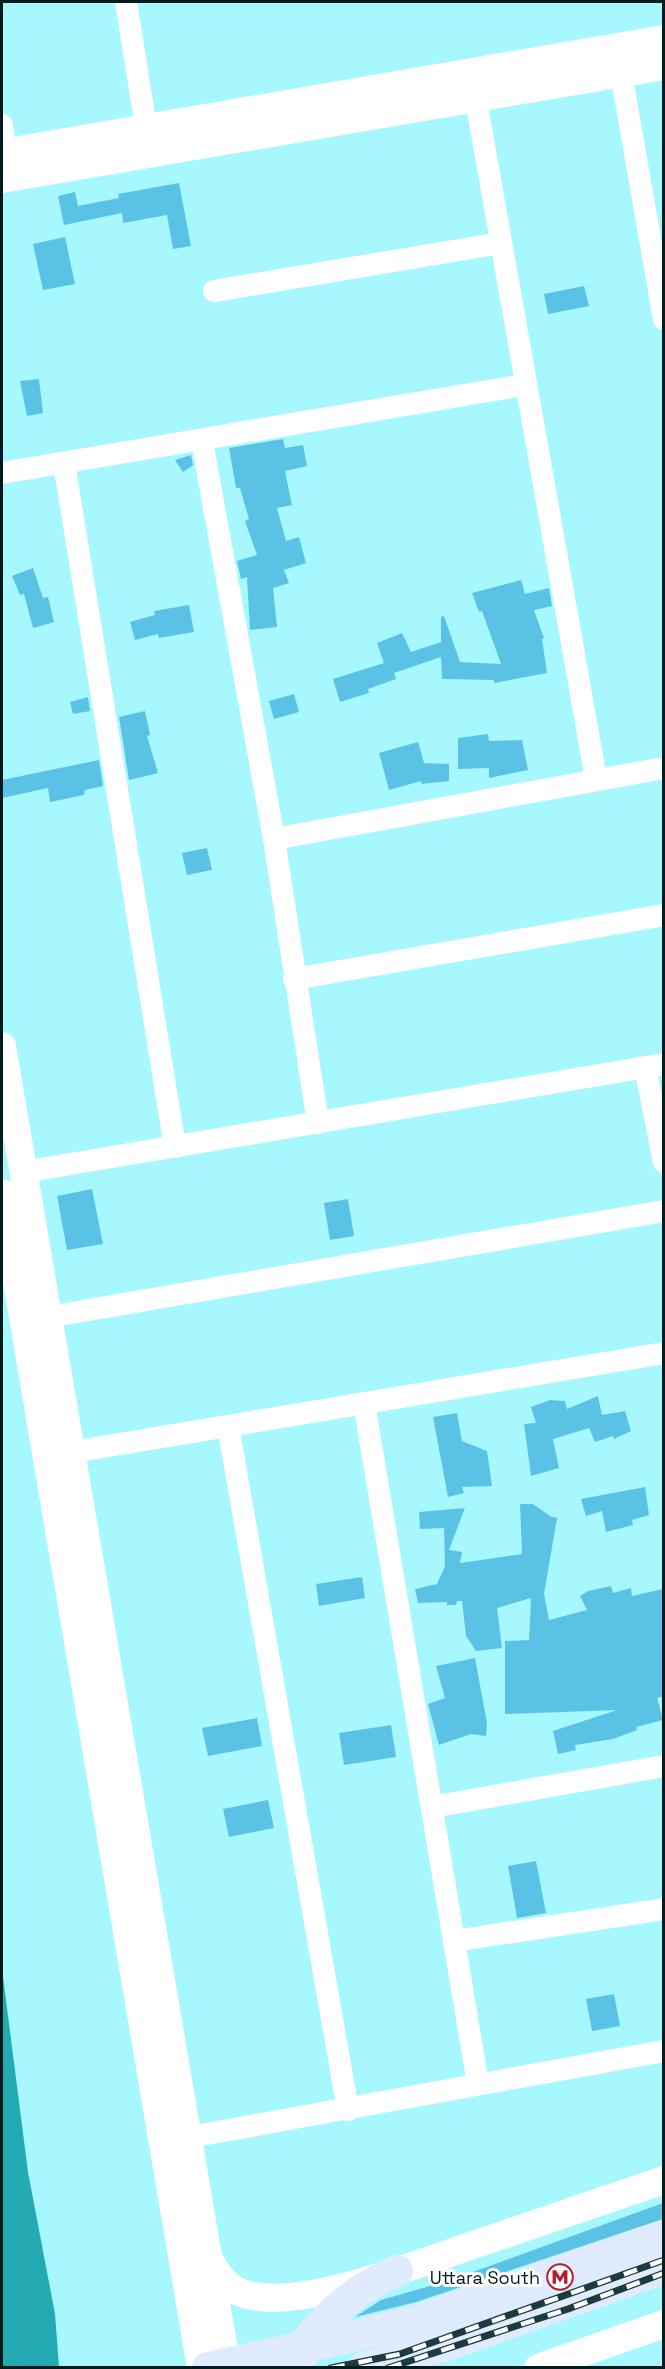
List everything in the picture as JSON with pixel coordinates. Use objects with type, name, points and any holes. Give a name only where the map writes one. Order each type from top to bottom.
[{"type":"main road","points":[[216,2366],[304,2357],[663,2236]]},
{"type":"main road","points":[[363,2367],[447,2345],[663,2268]]},
{"type":"main road","points":[[304,2357],[317,2327],[342,2303],[397,2271]]},
{"type":"street","points":[[126,2],[146,127]]},
{"type":"street","points":[[3,152],[474,86],[663,39]]},
{"type":"street","points":[[3,152],[146,127],[474,86],[621,73],[663,66]]},
{"type":"street","points":[[621,73],[663,319]]},
{"type":"street","points":[[474,86],[524,385],[596,779]]},
{"type":"street","points":[[214,291],[501,243]]},
{"type":"street","points":[[2,473],[524,385]]},
{"type":"street","points":[[202,441],[274,839],[294,980],[318,1123]]},
{"type":"street","points":[[64,463],[175,1147]]},
{"type":"street","points":[[274,839],[663,768]]},
{"type":"street","points":[[294,980],[663,915]]},
{"type":"street","points":[[2,1046],[211,2263],[216,2366]]},
{"type":"street","points":[[23,1172],[654,1066],[663,1162]]},
{"type":"street","points":[[2,1193],[216,2366]]},
{"type":"street","points":[[48,1317],[663,1211]]},
{"type":"street","points":[[72,1452],[663,1353]]},
{"type":"street","points":[[364,1403],[478,2084]]},
{"type":"street","points":[[228,1426],[348,2110]]},
{"type":"street","points":[[432,1807],[663,1766]]},
{"type":"street","points":[[454,1941],[663,1909]]},
{"type":"street","points":[[190,2137],[663,2051]]},
{"type":"street","points":[[211,2263],[231,2288],[248,2295],[273,2298],[314,2293],[397,2271],[663,2180]]},
{"type":"street","points":[[538,2367],[663,2324]]},
{"type":"water","points":[[2,1969],[28,2172],[55,2314],[59,2367],[2,2367]]},
{"type":"building","points":[[179,183],[191,246],[173,249],[167,215],[123,223],[122,213],[64,225],[58,196],[75,192],[78,206],[119,198],[118,194]]},
{"type":"building","points":[[65,237],[75,284],[43,290],[33,244]]},
{"type":"building","points":[[584,286],[589,306],[548,314],[544,294]]},
{"type":"building","points":[[39,379],[43,413],[27,416],[20,381]]},
{"type":"building","points":[[283,439],[285,448],[303,445],[307,466],[285,471],[292,505],[277,508],[286,541],[299,537],[306,563],[284,570],[289,583],[273,588],[277,627],[250,630],[247,577],[241,579],[237,561],[257,555],[245,521],[249,519],[240,488],[236,488],[229,448]]},
{"type":"building","points":[[191,455],[193,465],[183,472],[175,460]]},
{"type":"building","points":[[33,568],[43,598],[48,597],[54,622],[33,628],[24,594],[20,595],[12,576]]},
{"type":"building","points":[[521,580],[525,594],[549,588],[552,606],[534,610],[544,638],[542,639],[547,673],[494,683],[494,680],[442,679],[441,657],[394,673],[396,679],[368,689],[369,693],[340,702],[333,679],[384,663],[377,643],[402,633],[411,652],[441,642],[441,617],[444,616],[460,662],[501,664],[482,611],[479,612],[472,593]]},
{"type":"building","points":[[189,605],[194,632],[159,638],[158,634],[135,640],[130,622],[155,615],[154,611]]},
{"type":"building","points":[[294,694],[299,712],[274,719],[269,701]]},
{"type":"building","points":[[88,697],[90,711],[73,714],[70,702]]},
{"type":"building","points":[[145,711],[150,735],[147,736],[158,773],[129,780],[119,717]]},
{"type":"building","points":[[488,734],[489,741],[522,740],[528,770],[489,778],[489,768],[458,769],[458,738]]},
{"type":"building","points":[[418,742],[424,763],[449,764],[449,781],[422,784],[421,781],[389,790],[379,753]]},
{"type":"building","points":[[99,760],[103,786],[85,790],[84,795],[50,802],[48,788],[2,798],[2,780]]},
{"type":"building","points":[[207,848],[212,870],[187,875],[182,853]]},
{"type":"building","points":[[92,1189],[103,1244],[67,1250],[57,1196]]},
{"type":"building","points":[[348,1199],[354,1236],[330,1240],[324,1203]]},
{"type":"building","points":[[598,1396],[602,1415],[625,1411],[631,1431],[614,1439],[613,1436],[595,1442],[589,1428],[553,1439],[559,1468],[531,1476],[524,1424],[536,1423],[531,1407],[550,1400],[565,1401],[567,1409]]},
{"type":"building","points":[[457,1413],[462,1441],[487,1451],[492,1486],[462,1487],[464,1493],[448,1497],[433,1417]]},
{"type":"building","points":[[645,1487],[649,1515],[632,1520],[633,1525],[606,1532],[602,1511],[586,1516],[581,1499]]},
{"type":"building","points":[[520,1504],[533,1504],[557,1518],[544,1594],[549,1620],[587,1610],[580,1596],[588,1591],[611,1586],[613,1593],[631,1588],[632,1596],[663,1589],[663,1696],[657,1698],[663,1720],[636,1727],[637,1730],[613,1739],[575,1745],[576,1750],[558,1754],[553,1731],[617,1710],[505,1714],[505,1641],[529,1640],[531,1598],[497,1608],[502,1648],[476,1651],[466,1636],[462,1601],[457,1601],[456,1605],[447,1605],[447,1602],[418,1603],[415,1589],[437,1584],[445,1566],[444,1528],[420,1529],[419,1512],[465,1508],[449,1550],[462,1552],[460,1563],[522,1554]]},
{"type":"building","points":[[362,1577],[365,1598],[319,1606],[316,1584]]},
{"type":"building","points":[[475,1658],[487,1723],[486,1736],[471,1734],[439,1745],[428,1704],[445,1698],[436,1666]]},
{"type":"building","points":[[257,1718],[262,1746],[208,1756],[202,1728]]},
{"type":"building","points":[[391,1725],[396,1757],[344,1765],[339,1733]]},
{"type":"building","points":[[268,1800],[274,1828],[229,1837],[223,1809]]},
{"type":"building","points":[[536,1861],[546,1913],[517,1918],[508,1866]]},
{"type":"building","points":[[614,1994],[620,2026],[592,2031],[586,1999]]},
{"type":"building","points":[[663,2203],[663,2219],[416,2302],[355,2317],[381,2300],[451,2280]]},
{"type":"railway","points":[[331,2368],[400,2354],[664,2260]]},
{"type":"railway","points":[[388,2368],[568,2309],[664,2273]]},
{"type":"place","name":"Uttara South","points":[[560,2277]]}]
